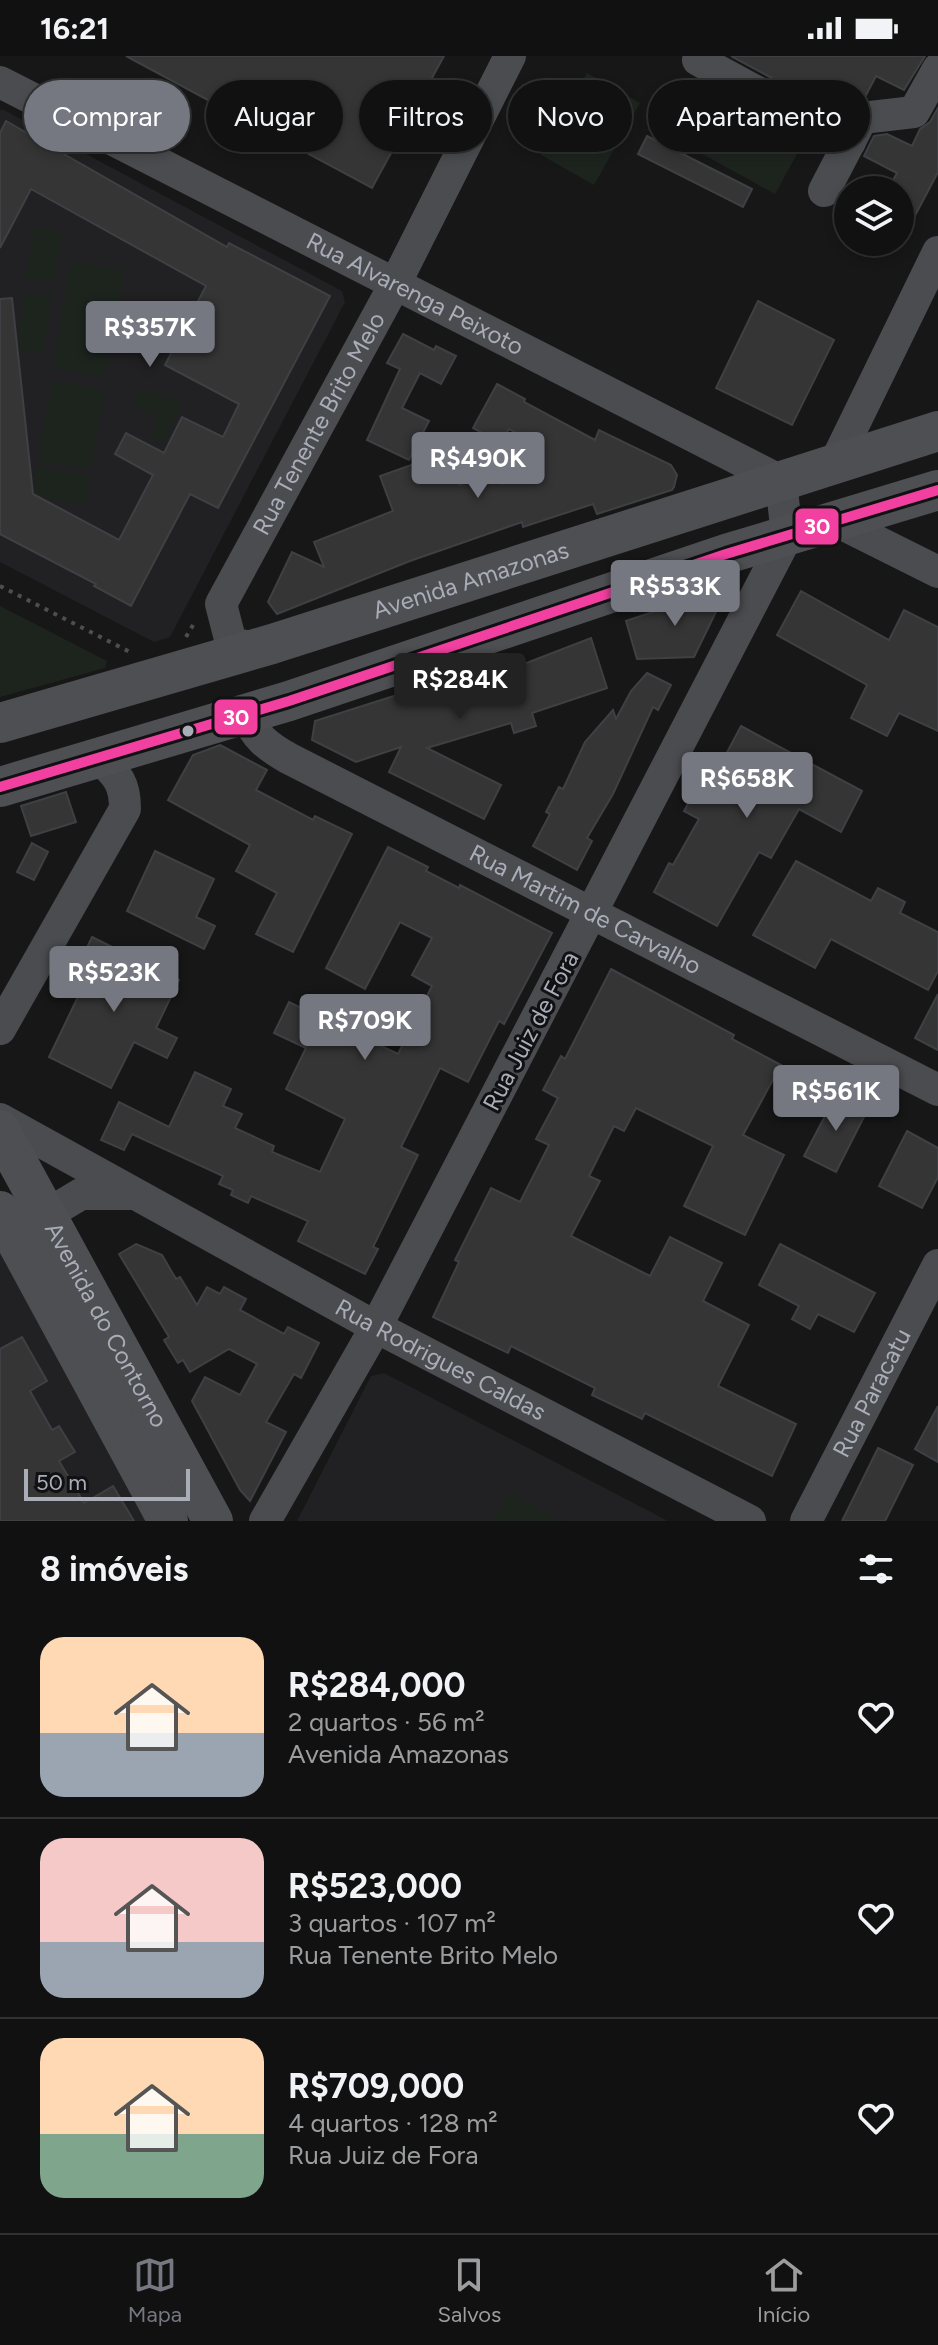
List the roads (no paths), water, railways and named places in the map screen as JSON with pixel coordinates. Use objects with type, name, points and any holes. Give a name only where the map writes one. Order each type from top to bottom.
[{"type":"main road","name":"Avenida Amazonas","points":[[0,723],[255,648],[781,481],[843,446],[938,431]]},
{"type":"main road","points":[[0,787],[246,714],[726,554],[938,490]]},
{"type":"main road","name":"Avenida do Contorno","points":[[0,1130],[213,1521]]},
{"type":"main road","name":"Avenida do Contorno","points":[[0,1211],[168,1521]]},
{"type":"street","name":"Rua Tenente Brito Melo","points":[[255,648],[231,643],[209,612],[395,284],[510,56]]},
{"type":"street","points":[[698,60],[735,80]]},
{"type":"street","points":[[870,117],[914,112],[938,69]]},
{"type":"street","name":"Rua Alvarenga Peixoto","points":[[0,82],[781,481]]},
{"type":"street","points":[[824,191],[845,152]]},
{"type":"street","points":[[843,446],[938,252]]},
{"type":"street","points":[[781,481],[787,536]]},
{"type":"street","points":[[836,521],[938,572]]},
{"type":"street","name":"Rua Juiz de Fora","points":[[265,1521],[376,1327],[787,536]]},
{"type":"street","name":"Rua Martim de Carvalho","points":[[246,714],[253,731],[264,744],[938,1090]]},
{"type":"street","points":[[0,1029],[125,809],[125,790],[116,774],[99,758]]},
{"type":"street","name":"Rua Rodrigues Caldas","points":[[0,1119],[376,1327],[750,1521]]},
{"type":"street","name":"Rua Rodrigues Caldas","points":[[46,1215],[81,1194],[134,1194]]},
{"type":"street","name":"Rua Paracatu","points":[[806,1521],[938,1265]]}]
